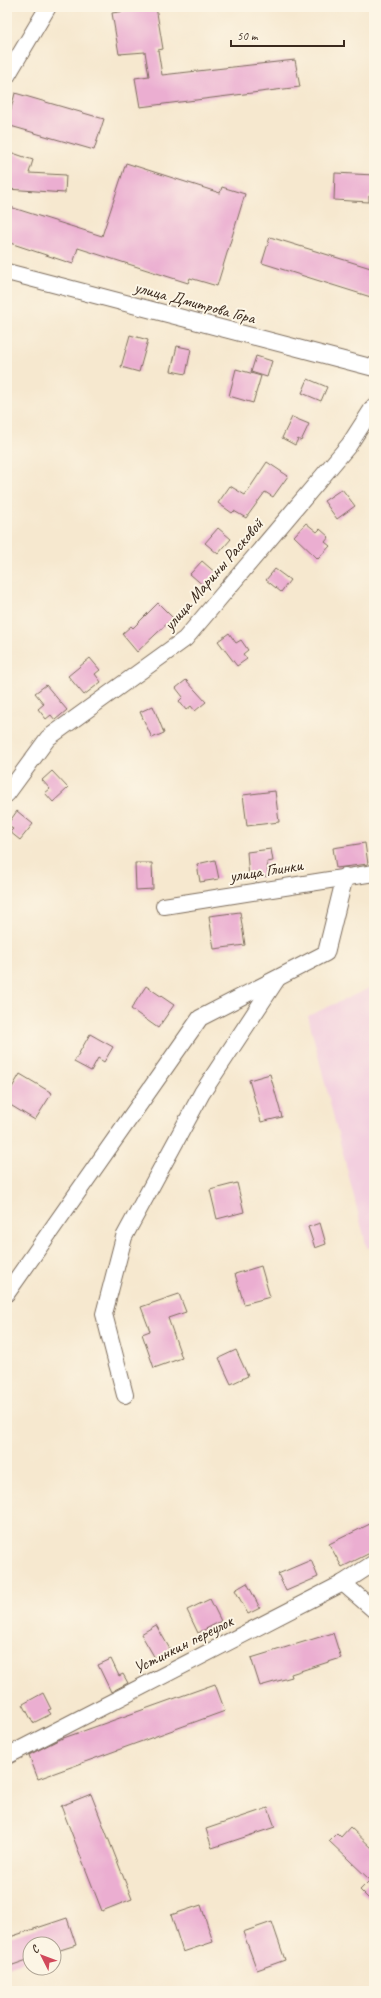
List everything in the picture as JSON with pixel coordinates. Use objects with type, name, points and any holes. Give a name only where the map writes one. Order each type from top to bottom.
[{"type":"street","points":[[7,76],[48,7]]},
{"type":"street","name":"улица Дмитрова Гора","points":[[7,272],[374,368]]},
{"type":"street","name":"улица Марины Расковой","points":[[7,794],[48,738],[185,639],[349,445],[374,406]]},
{"type":"street","name":"улица Глинки","points":[[164,906],[345,876],[374,873]]},
{"type":"street","points":[[7,1292],[200,1018],[326,953],[345,876]]},
{"type":"street","points":[[125,1395],[104,1314],[124,1237],[202,1093],[278,978]]},
{"type":"street","name":"Устинкин переулок","points":[[7,1756],[343,1582],[374,1563]]},
{"type":"street","points":[[343,1582],[374,1610]]},
{"type":"shaded area","points":[[374,986],[374,1247],[367,1248],[308,1016]]},
{"type":"building","points":[[138,7],[156,7],[163,49],[158,50],[162,75],[295,60],[300,87],[140,107],[135,78],[149,76],[145,52],[119,54],[112,13],[138,9]]},
{"type":"building","points":[[15,93],[104,119],[94,150],[7,125]]},
{"type":"building","points":[[7,151],[33,160],[29,173],[66,175],[65,193],[7,189]]},
{"type":"building","points":[[126,163],[220,193],[222,187],[245,194],[217,286],[190,278],[188,283],[78,248],[73,264],[7,242],[7,206],[102,236]]},
{"type":"building","points":[[335,173],[374,175],[374,196],[369,196],[369,202],[334,200]]},
{"type":"building","points":[[270,237],[374,269],[374,298],[262,263]]},
{"type":"building","points":[[130,335],[148,340],[139,372],[121,367]]},
{"type":"building","points":[[177,346],[191,349],[186,374],[171,371]]},
{"type":"building","points":[[256,356],[272,361],[267,377],[251,372]]},
{"type":"building","points":[[236,369],[261,376],[253,403],[229,396]]},
{"type":"building","points":[[308,379],[327,387],[321,401],[302,393]]},
{"type":"building","points":[[292,417],[309,424],[301,441],[298,439],[295,445],[282,438]]},
{"type":"building","points":[[267,462],[288,476],[273,497],[265,492],[246,518],[234,511],[232,513],[218,503],[230,486],[245,495]]},
{"type":"building","points":[[342,489],[355,506],[337,519],[324,501]]},
{"type":"building","points":[[306,523],[317,532],[320,529],[329,537],[325,542],[330,546],[318,559],[294,536]]},
{"type":"building","points":[[218,528],[231,539],[218,554],[205,543]]},
{"type":"building","points":[[202,561],[218,575],[206,588],[190,574]]},
{"type":"building","points":[[275,569],[290,580],[281,592],[266,580]]},
{"type":"building","points":[[158,603],[173,618],[137,652],[122,634],[131,626],[133,628]]},
{"type":"building","points":[[229,633],[236,643],[241,640],[248,650],[243,654],[247,659],[237,666],[218,641]]},
{"type":"building","points":[[90,658],[100,670],[95,674],[101,682],[84,695],[68,676]]},
{"type":"building","points":[[186,680],[206,702],[195,711],[191,706],[186,710],[179,701],[183,697],[176,688]]},
{"type":"building","points":[[46,685],[67,710],[55,720],[51,715],[46,719],[38,709],[44,704],[35,693]]},
{"type":"building","points":[[153,706],[164,733],[152,738],[140,712]]},
{"type":"building","points":[[52,771],[68,788],[53,802],[45,793],[50,789],[42,780]]},
{"type":"building","points":[[275,791],[279,822],[247,826],[243,795]]},
{"type":"building","points":[[17,811],[33,824],[20,840],[10,832],[13,829],[7,825]]},
{"type":"building","points":[[365,843],[368,864],[336,868],[333,848]]},
{"type":"building","points":[[271,849],[273,861],[267,862],[268,876],[249,878],[247,852]]},
{"type":"building","points":[[215,860],[219,879],[200,882],[197,864]]},
{"type":"building","points":[[135,863],[152,863],[153,889],[136,890]]},
{"type":"building","points":[[240,912],[245,945],[214,949],[209,916]]},
{"type":"building","points":[[146,986],[174,1005],[158,1028],[131,1009]]},
{"type":"building","points":[[90,1034],[113,1047],[104,1062],[98,1058],[91,1071],[74,1062]]},
{"type":"building","points":[[20,1074],[52,1093],[35,1120],[7,1103],[7,1096]]},
{"type":"building","points":[[270,1074],[282,1117],[261,1122],[249,1080]]},
{"type":"building","points":[[237,1183],[244,1212],[217,1219],[210,1190]]},
{"type":"building","points":[[320,1223],[326,1244],[315,1248],[308,1227]]},
{"type":"building","points":[[261,1266],[270,1297],[244,1304],[235,1274]]},
{"type":"building","points":[[179,1294],[186,1312],[168,1318],[182,1358],[154,1368],[142,1334],[150,1331],[141,1307]]},
{"type":"building","points":[[236,1350],[248,1376],[231,1384],[219,1358]]},
{"type":"building","points":[[374,1522],[374,1551],[342,1567],[329,1544]]},
{"type":"building","points":[[311,1560],[318,1577],[286,1591],[278,1574]]},
{"type":"building","points":[[247,1583],[260,1608],[248,1614],[235,1590]]},
{"type":"building","points":[[210,1599],[221,1621],[198,1633],[187,1610]]},
{"type":"building","points":[[156,1625],[170,1649],[155,1658],[141,1634]]},
{"type":"building","points":[[333,1633],[341,1658],[291,1674],[292,1677],[260,1686],[251,1658]]},
{"type":"building","points":[[111,1659],[119,1676],[123,1674],[128,1683],[111,1692],[98,1665]]},
{"type":"building","points":[[215,1684],[225,1711],[38,1779],[29,1755],[58,1740]]},
{"type":"building","points":[[43,1693],[51,1709],[48,1710],[51,1714],[33,1723],[23,1704]]},
{"type":"building","points":[[91,1794],[132,1899],[102,1911],[61,1806]]},
{"type":"building","points":[[268,1808],[275,1827],[212,1848],[206,1829]]},
{"type":"building","points":[[350,1827],[374,1850],[374,1904],[360,1890],[370,1880],[329,1841],[337,1833],[341,1837]]},
{"type":"building","points":[[201,1905],[213,1942],[183,1952],[171,1915]]},
{"type":"building","points":[[67,1918],[76,1945],[62,1949],[62,1936],[22,1936],[22,1962],[7,1967],[7,1938]]},
{"type":"building","points":[[272,1922],[285,1960],[257,1970],[243,1932]]}]
